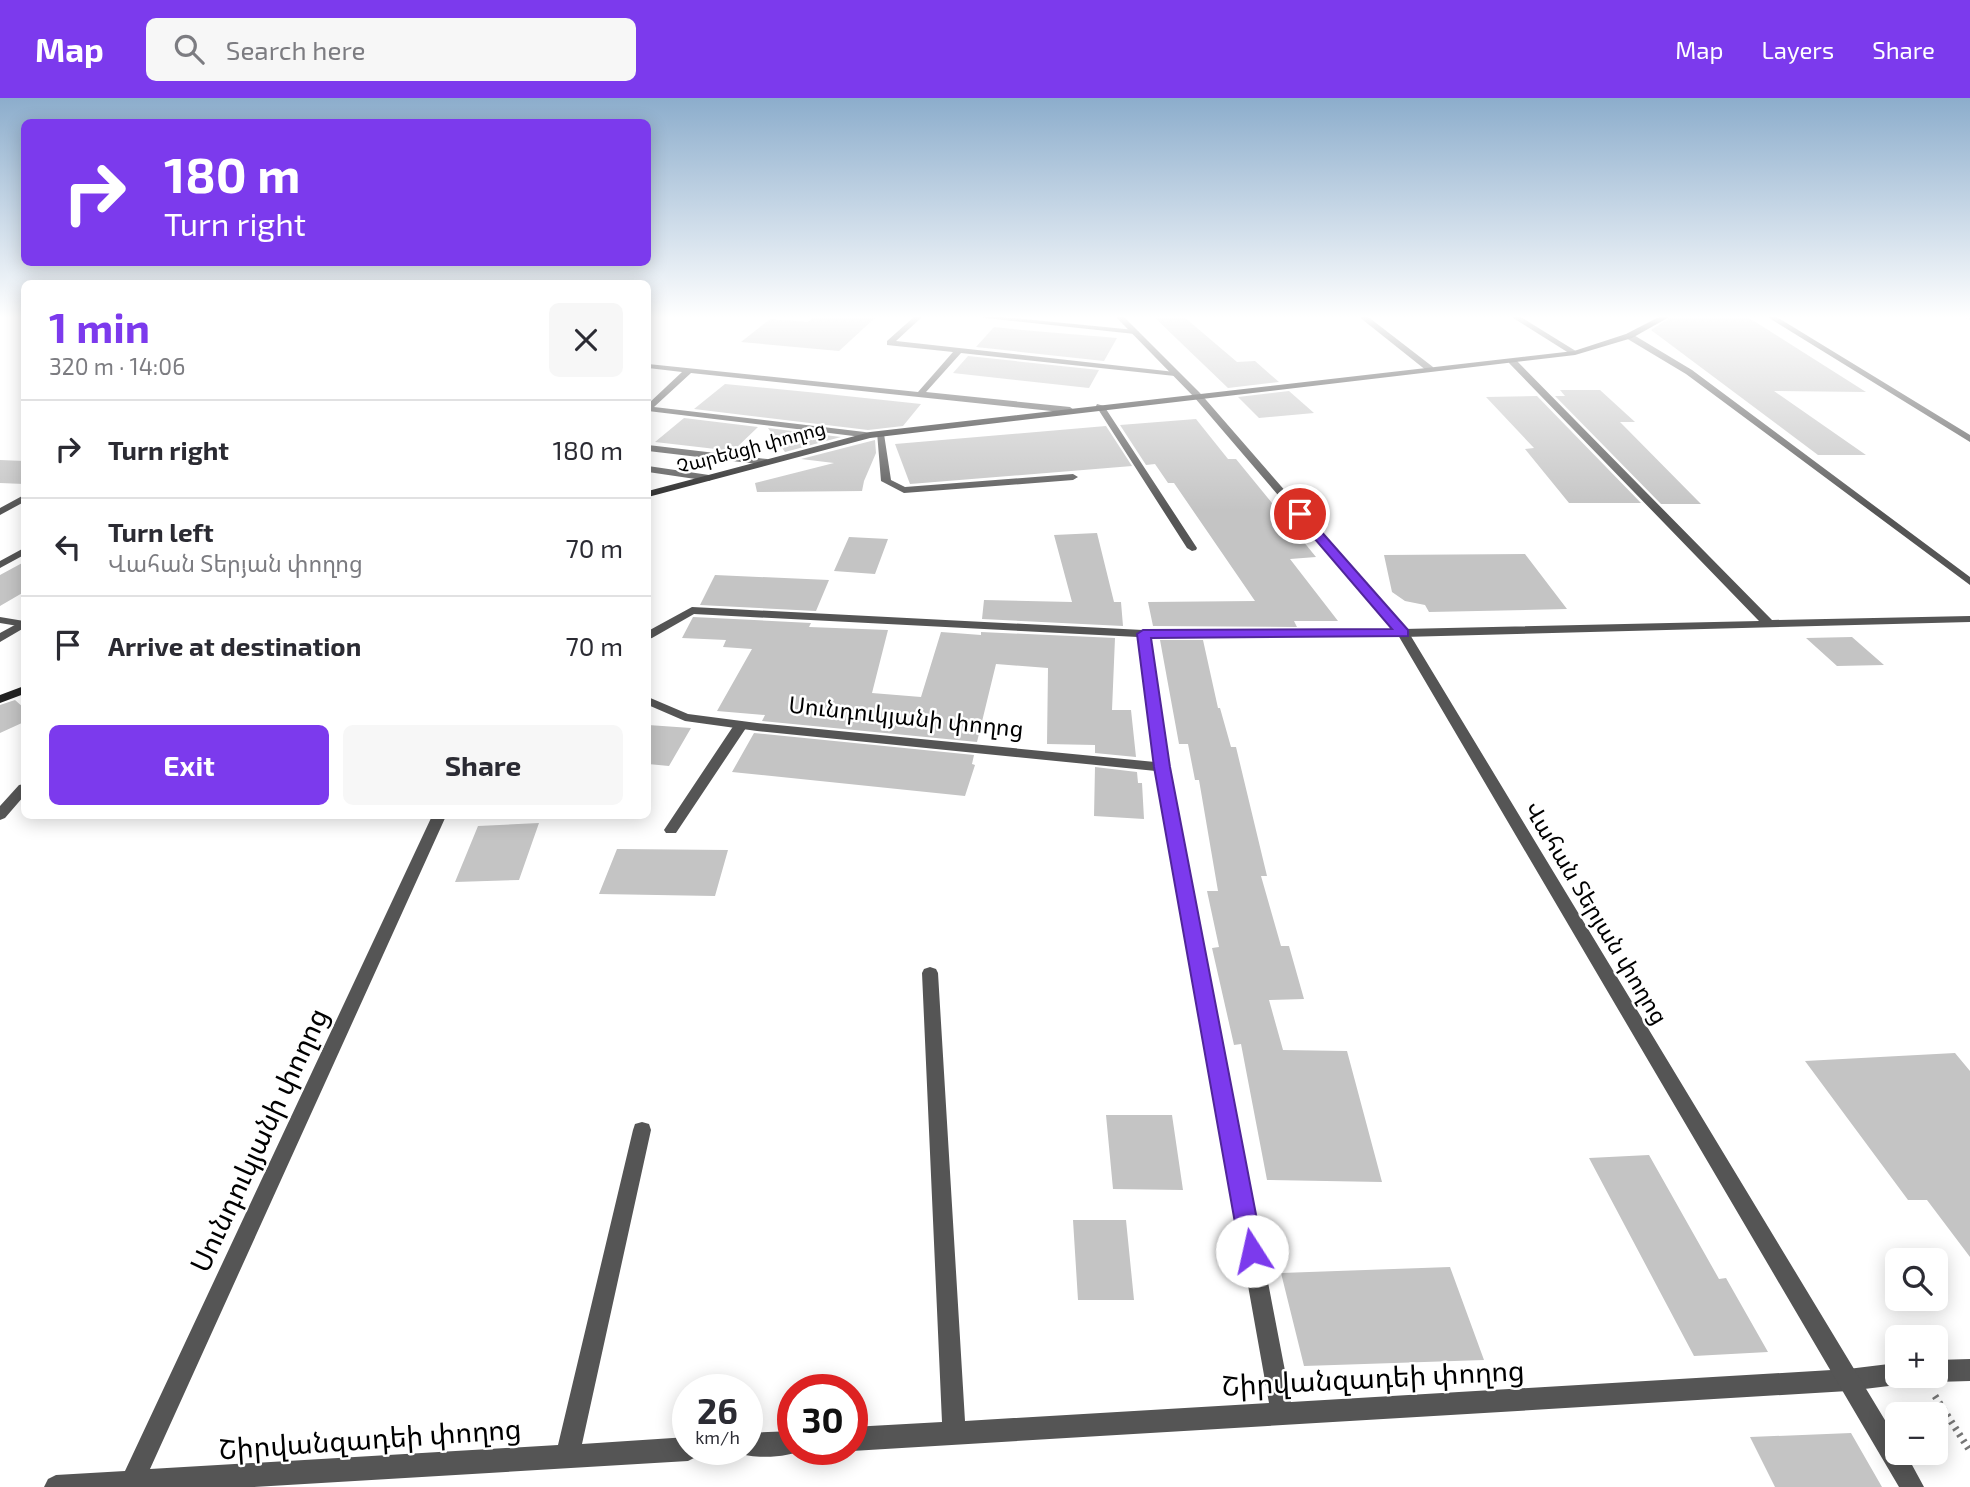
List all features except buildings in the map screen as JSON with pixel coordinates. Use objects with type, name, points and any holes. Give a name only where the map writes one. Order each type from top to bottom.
[{"type":"main road","name":"Չարենցի փողոց","points":[[651,493],[875,435],[1324,381]]},
{"type":"main road","points":[[0,699],[21,691]]},
{"type":"street","points":[[651,405],[677,381]]},
{"type":"street","points":[[793,381],[1070,410]]},
{"type":"street","points":[[920,394],[932,381]]},
{"type":"street","points":[[1182,381],[1197,395]]},
{"type":"street","points":[[1532,381],[1767,622]]},
{"type":"street","points":[[1701,381],[1970,582]]},
{"type":"street","points":[[1875,381],[1970,439]]},
{"type":"street","name":"Վահան Տերյան փողոց","points":[[1197,395],[1403,633],[1912,1487]]},
{"type":"street","points":[[1100,406],[1192,548]]},
{"type":"street","points":[[651,408],[875,435],[886,481],[904,491],[1073,477]]},
{"type":"street","points":[[651,448],[767,463]]},
{"type":"street","points":[[651,469],[709,478]]},
{"type":"street","points":[[0,512],[21,500]]},
{"type":"street","points":[[0,565],[21,553]]},
{"type":"street","points":[[651,634],[692,610],[1143,634],[1403,633],[1970,619]]},
{"type":"street","points":[[0,620],[21,623]]},
{"type":"street","points":[[0,638],[21,625]]},
{"type":"street","points":[[1143,634],[1162,767],[1282,1413]]},
{"type":"street","name":"Սունդուկյանի փողոց","points":[[651,702],[685,717],[741,725],[1162,767]]},
{"type":"street","points":[[671,830],[741,725]]},
{"type":"street","points":[[0,815],[21,791]]},
{"type":"street","name":"Սունդուկյանի փողոց","points":[[131,1485],[438,819]]},
{"type":"street","points":[[930,973],[954,1433]]},
{"type":"street","points":[[567,1457],[642,1130]]},
{"type":"street","points":[[1948,1375],[1970,1370]]},
{"type":"street","name":"Շիրվանզադեի փողոց","points":[[868,1438],[1848,1380],[1885,1375]]},
{"type":"street","name":"Շիրվանզադեի փողոց","points":[[56,1487],[131,1485],[672,1450]]},
{"type":"path","points":[[1937,1388],[1970,1451]]},
{"type":"route","points":[[1252,1251],[1162,767],[1143,634],[1403,633],[1300,514]]}]
